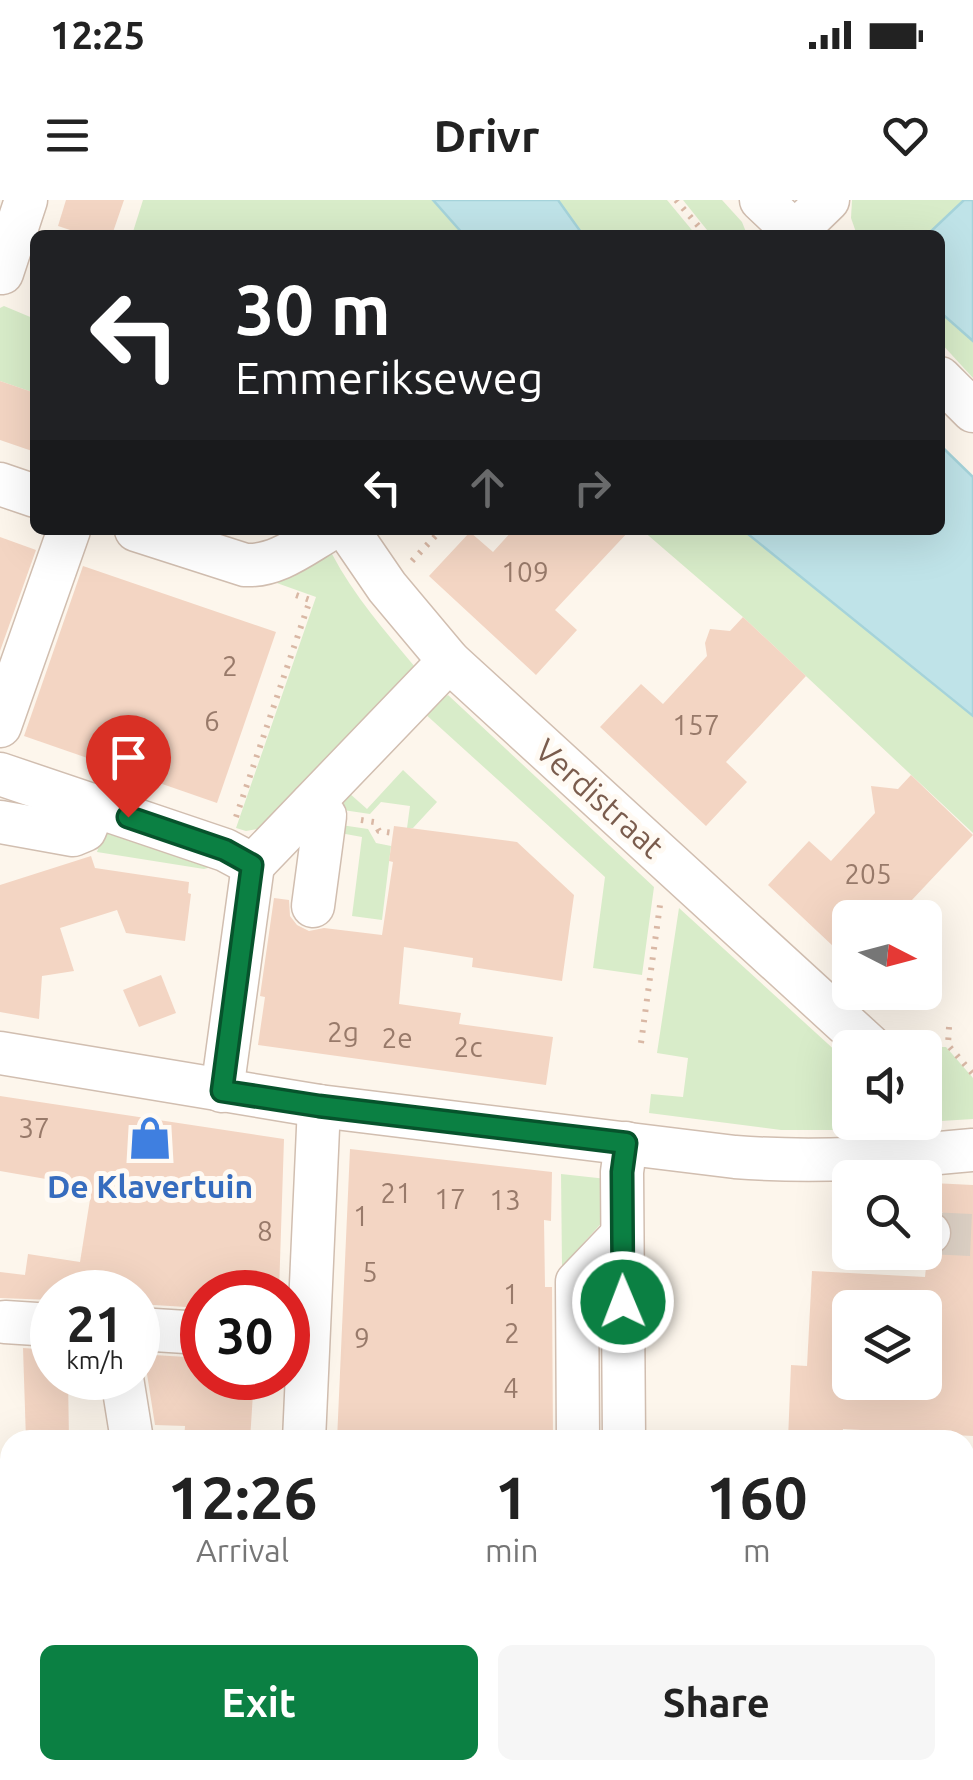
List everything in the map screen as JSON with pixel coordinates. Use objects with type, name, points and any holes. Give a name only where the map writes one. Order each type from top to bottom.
[{"type":"street","points":[[12,278],[26,200]]},
{"type":"street","points":[[761,200],[792,222],[828,200]]},
{"type":"street","points":[[945,383],[973,411]]},
{"type":"street","points":[[0,484],[30,494]]},
{"type":"street","points":[[0,726],[67,535]]},
{"type":"street","points":[[151,535],[245,566],[259,566],[280,558],[319,535]]},
{"type":"street","name":"Verdistraat","points":[[351,535],[387,588],[449,661],[852,1030]]},
{"type":"street","points":[[222,1091],[239,858],[312,804],[449,661]]},
{"type":"street","points":[[0,774],[239,858]]},
{"type":"street","points":[[312,804],[324,816],[313,906]]},
{"type":"street","points":[[0,822],[73,835],[86,830],[95,806]]},
{"type":"street","points":[[0,1053],[319,1106],[790,1161],[973,1150]]},
{"type":"street","points":[[304,1270],[319,1106]]},
{"type":"street","points":[[624,1430],[622,1172],[626,1143]]},
{"type":"street","points":[[578,1430],[577,1282],[622,1235]]},
{"type":"street","points":[[5,1322],[30,1324]]},
{"type":"street","points":[[126,1400],[130,1430]]},
{"type":"street","points":[[302,1400],[303,1430]]},
{"type":"path","points":[[676,200],[702,230]]},
{"type":"path","points":[[239,858],[310,600],[272,587],[259,566]]},
{"type":"path","points":[[641,1043],[667,860]]},
{"type":"path","points":[[949,1027],[948,1044],[973,1074]]},
{"type":"green space","points":[[143,200],[433,200],[460,230],[134,230]]},
{"type":"green space","points":[[558,200],[667,200],[692,230],[579,230]]},
{"type":"green space","points":[[683,200],[722,200],[745,230],[707,230]]},
{"type":"green space","points":[[852,200],[964,200],[932,230],[855,230]]},
{"type":"green space","points":[[4,306],[30,317],[30,391],[0,381],[0,308]]},
{"type":"green space","points":[[945,316],[973,341],[973,378],[945,347]]},
{"type":"green space","points":[[648,535],[749,535],[973,716],[973,833],[743,617]]},
{"type":"green space","points":[[324,554],[332,554],[360,599],[415,667],[262,828],[236,828],[316,597],[274,582]]},
{"type":"green space","points":[[448,695],[654,887],[642,975],[593,968],[605,877],[423,712]]},
{"type":"green space","points":[[403,770],[437,802],[413,828],[407,828],[410,806],[381,802],[370,814],[343,810],[344,796],[349,793],[367,809]]},
{"type":"green space","points":[[106,825],[209,862],[208,868],[97,852]]},
{"type":"green space","points":[[341,825],[368,829],[376,843],[391,846],[382,920],[352,916],[362,837],[340,833]]},
{"type":"green space","points":[[679,908],[832,1048],[832,1130],[781,1130],[649,1113],[651,1094],[683,1097],[688,1058],[657,1053]]},
{"type":"green space","points":[[942,1047],[973,1078],[973,1119],[942,1121]]},
{"type":"green space","points":[[561,1174],[607,1179],[606,1218],[562,1267]]},
{"type":"water","points":[[433,200],[558,200],[579,230],[460,230]]},
{"type":"water","points":[[964,200],[973,200],[973,341],[945,316],[945,230],[932,230]]},
{"type":"water","points":[[945,450],[973,477],[973,716],[749,535],[945,535]]},
{"type":"building","points":[[66,200],[124,200],[114,230],[70,230],[58,226]]},
{"type":"building","points":[[0,381],[30,391],[30,450],[0,440]]},
{"type":"building","points":[[467,535],[473,535],[493,552],[508,535],[625,535],[555,610],[577,630],[536,675],[429,576]]},
{"type":"building","points":[[0,537],[36,550],[0,651]]},
{"type":"building","points":[[83,566],[276,632],[217,803],[24,736]]},
{"type":"building","points":[[743,617],[806,676],[726,762],[747,782],[706,826],[600,727],[641,684],[663,704],[707,656],[705,643],[710,629],[730,631]]},
{"type":"building","points":[[911,775],[973,835],[912,900],[832,900],[832,945],[768,885],[809,841],[831,861],[875,813],[871,786],[898,789]]},
{"type":"building","points":[[394,826],[517,842],[574,895],[562,981],[472,967],[473,958],[404,947],[399,1004],[461,1013],[459,1024],[553,1037],[546,1085],[258,1045],[265,997],[260,996],[274,898],[289,900],[290,916],[309,931],[324,928],[382,935]]},
{"type":"building","points":[[91,856],[95,868],[189,882],[185,941],[126,933],[117,910],[60,928],[74,971],[42,976],[39,1019],[0,1012],[0,885]]},
{"type":"building","points":[[161,975],[176,1013],[139,1027],[123,990]]},
{"type":"building","points":[[0,1096],[284,1139],[280,1270],[180,1270],[180,1307],[160,1305],[160,1270],[30,1270],[30,1299],[0,1298],[0,1272],[25,1275],[28,1254],[80,1262],[92,1187],[0,1171]]},
{"type":"building","points":[[350,1149],[552,1172],[551,1221],[544,1220],[545,1287],[552,1287],[553,1430],[337,1430]]},
{"type":"building","points":[[942,1183],[973,1185],[973,1430],[788,1430],[791,1365],[807,1366],[812,1271],[925,1277],[926,1270],[942,1270],[942,1254],[951,1245],[954,1234],[950,1220],[942,1212]]},
{"type":"building","points":[[23,1348],[30,1348],[30,1400],[68,1400],[69,1430],[26,1430]]},
{"type":"building","points":[[160,1355],[180,1357],[180,1400],[253,1400],[251,1430],[185,1430],[185,1426],[155,1425],[151,1400],[160,1400]]},
{"type":"tunnel","points":[[942,1234],[973,1235]]},
{"type":"place","name":"De Klavertuin","points":[[150,1138]]},
{"type":"route","points":[[128,817],[225,850],[252,865],[222,1091],[626,1143],[622,1172],[623,1302]]}]
